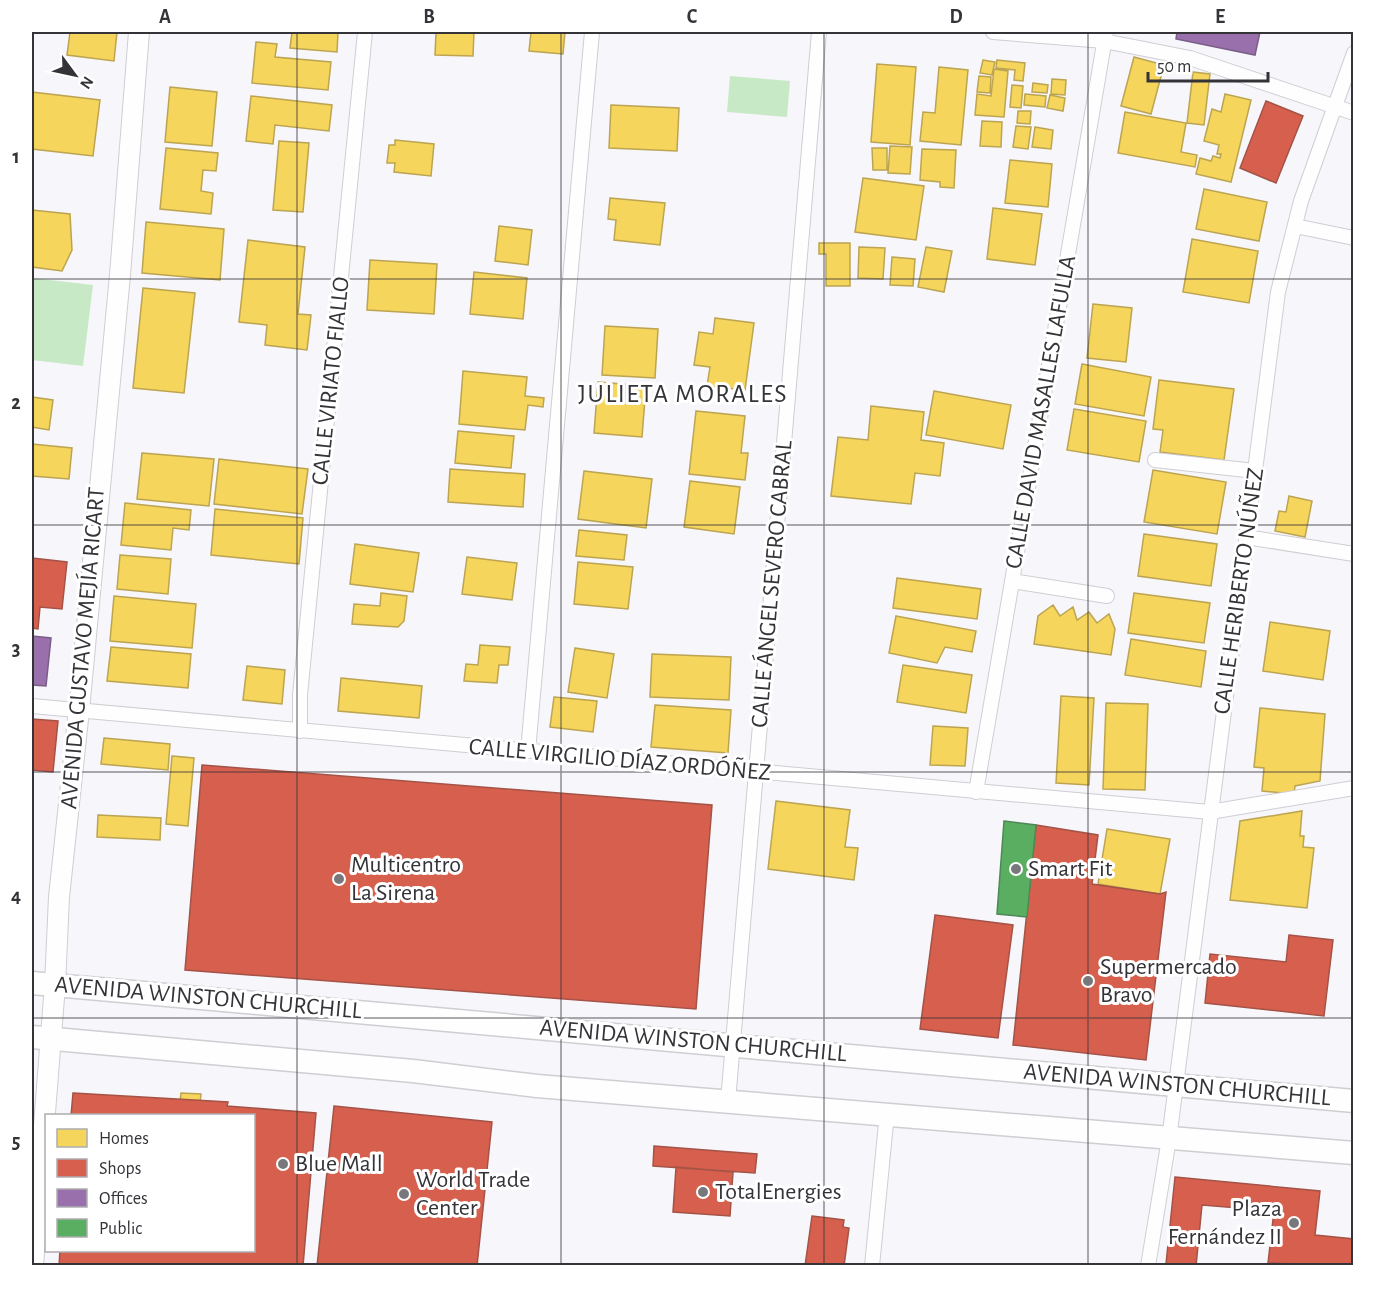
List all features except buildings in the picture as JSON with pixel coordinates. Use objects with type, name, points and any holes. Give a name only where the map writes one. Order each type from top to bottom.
[{"type":"main road","name":"AVENIDA WINSTON CHURCHILL","points":[[32,982],[1353,1101]]},
{"type":"main road","points":[[41,1038],[326,1062],[537,1086],[888,1113],[1353,1153]]},
{"type":"street","name":"AVENIDA GUSTAVO MEJÍA RICART","points":[[33,1266],[41,1038],[55,985],[59,897],[120,275],[139,32]]},
{"type":"street","name":"CALLE VIRIATO FIALLO","points":[[300,730],[300,695],[365,32]]},
{"type":"street","points":[[528,751],[592,32]]},
{"type":"street","name":"CALLE ÁNGEL SEVERO CABRAL","points":[[728,1101],[819,32]]},
{"type":"street","points":[[993,32],[1105,36],[1190,58],[1353,113]]},
{"type":"street","name":"CALLE DAVID MASALLES LAFULLA","points":[[976,792],[1105,36]]},
{"type":"street","name":"CALLE HERIBERTO NÚÑEZ","points":[[1148,1266],[1170,1139],[1175,1085],[1199,917],[1210,812],[1278,292],[1295,226],[1333,105],[1353,53]]},
{"type":"street","points":[[1295,226],[1353,238]]},
{"type":"street","points":[[1155,460],[1255,471]]},
{"type":"street","points":[[1246,537],[1353,554]]},
{"type":"street","points":[[1012,581],[1107,596]]},
{"type":"street","name":"CALLE VIRGILIO DÍAZ ORDÓÑEZ","points":[[32,706],[1210,812],[1353,788]]},
{"type":"street","points":[[872,1266],[888,1113]]},
{"type":"green space","points":[[730,76],[790,81],[787,117],[727,112]]},
{"type":"green space","points":[[32,278],[93,285],[83,366],[32,360]]},
{"type":"place","name":"Smart Fit","points":[[1016,869]]},
{"type":"place","name":"Multicentro La Sirena","points":[[339,879]]},
{"type":"place","name":"Supermercado Bravo","points":[[1088,981]]},
{"type":"place","name":"Blue Mall","points":[[283,1164]]},
{"type":"place","name":"TotalEnergies","points":[[703,1192]]},
{"type":"place","name":"World Trade Center","points":[[404,1194]]},
{"type":"place","name":"Plaza Fernández II","points":[[1294,1223]]},
{"type":"district","name":"JULIETA MORALES","points":[[683,394]]}]
